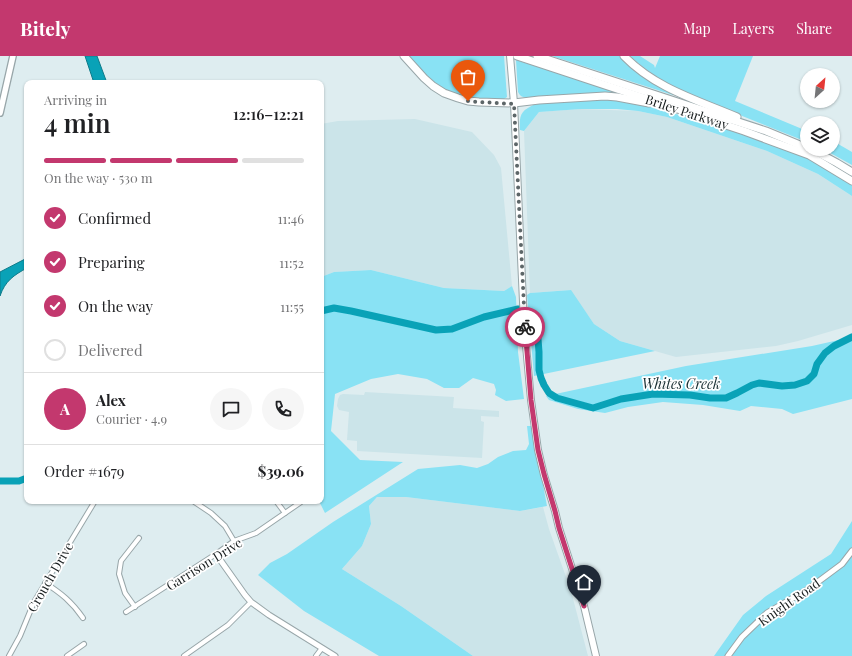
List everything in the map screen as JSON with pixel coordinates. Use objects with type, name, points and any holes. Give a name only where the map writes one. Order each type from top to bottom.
[{"type":"highway","points":[[404,56],[433,86],[444,93],[473,102],[514,104],[539,100],[606,96],[674,108]]},
{"type":"highway","name":"Briley Parkway","points":[[537,56],[766,131],[800,145]]},
{"type":"highway","points":[[624,56],[647,75],[665,87],[747,121],[766,131]]},
{"type":"highway","name":"Briley Parkway","points":[[520,57],[744,131],[810,155],[852,181]]},
{"type":"highway","points":[[824,156],[852,172]]},
{"type":"main road","points":[[0,113],[13,56]]},
{"type":"main road","points":[[510,56],[514,104],[524,324],[531,400],[538,450],[559,528],[584,606],[596,656]]},
{"type":"street","name":"Crouch Drive","points":[[9,656],[20,636],[34,602],[93,504]]},
{"type":"street","points":[[198,504],[212,512],[234,541]]},
{"type":"street","points":[[278,504],[285,513]]},
{"type":"street","name":"Garrison Drive","points":[[126,612],[234,541],[256,533],[298,504]]},
{"type":"street","points":[[135,607],[125,593],[119,574],[121,561],[139,538]]},
{"type":"street","name":"Knight Road","points":[[728,656],[742,637],[767,613],[807,590],[842,564],[852,551]]},
{"type":"street","points":[[216,554],[251,602],[269,615],[335,656]]},
{"type":"street","points":[[45,583],[69,601],[83,618]]},
{"type":"street","points":[[184,656],[228,625],[251,602]]},
{"type":"street","points":[[67,656],[84,644]]},
{"type":"street","points":[[316,656],[322,648]]},
{"type":"shaded area","points":[[85,56],[97,56],[106,80],[93,80]]},
{"type":"shaded area","points":[[407,56],[504,56],[507,97],[504,99],[469,98],[442,89]]},
{"type":"shaded area","points":[[552,56],[621,56],[674,93],[673,95]]},
{"type":"shaded area","points":[[630,56],[640,56],[654,65],[655,68],[660,56],[753,56],[735,101],[800,128],[800,139],[680,91],[642,66]]},
{"type":"shaded area","points":[[516,60],[617,92],[617,95],[524,97],[518,92]]},
{"type":"shaded area","points":[[617,100],[638,103],[738,132],[808,158],[852,182],[852,196],[818,174],[767,151],[667,117],[638,111],[617,109],[581,109],[539,112],[524,131],[520,130],[520,120],[522,114],[535,104]]},
{"type":"shaded area","points":[[581,109],[638,111],[667,117],[767,151],[818,174],[852,196],[852,325],[776,346],[676,357],[620,341],[594,324],[570,290],[530,293],[524,131],[539,112]]},
{"type":"shaded area","points":[[415,119],[472,132],[494,155],[501,168],[512,286],[504,291],[444,288],[371,270],[334,272],[324,276],[324,123],[338,121]]},
{"type":"shaded area","points":[[840,145],[852,152],[852,165],[836,156],[840,156]]},
{"type":"shaded area","points":[[24,260],[24,270],[7,282],[0,296],[0,272]]},
{"type":"shaded area","points":[[371,270],[444,288],[504,291],[512,286],[516,297],[518,352],[524,399],[506,401],[495,395],[496,390],[494,384],[473,378],[459,388],[444,388],[427,379],[398,374],[371,379],[335,394],[331,431],[360,460],[403,462],[325,513],[320,504],[324,504],[324,276],[334,272]]},
{"type":"shaded area","points":[[571,290],[594,324],[620,341],[655,351],[534,376],[527,295],[530,293]]},
{"type":"shaded area","points":[[852,337],[852,399],[793,414],[782,409],[751,406],[740,411],[703,405],[663,402],[628,407],[605,413],[578,409],[549,400],[546,396],[686,366],[812,346]]},
{"type":"shaded area","points":[[365,392],[454,397],[453,408],[499,411],[499,417],[481,416],[481,421],[484,422],[482,458],[357,451],[357,441],[347,440],[349,412],[339,410],[337,406],[340,395],[364,395]]},
{"type":"shaded area","points":[[527,426],[532,426],[547,506],[520,511],[406,497],[377,497],[369,506],[371,524],[362,546],[342,569],[401,606],[473,656],[379,656],[304,611],[258,575],[270,563],[287,554],[333,522],[418,469],[460,465],[477,468],[513,451],[526,450],[529,444]]},
{"type":"shaded area","points":[[377,497],[406,497],[520,511],[543,507],[549,529],[571,591],[588,656],[473,656],[401,606],[342,569],[362,546],[371,524],[369,506]]},
{"type":"shaded area","points":[[852,521],[852,656],[714,656],[743,615],[766,596],[831,554]]},
{"type":"waterway","name":"Whites Creek","points":[[324,310],[334,308],[436,330],[452,329],[484,317],[518,309],[530,312],[537,326],[539,370],[544,385],[549,393],[557,398],[593,408],[621,399],[653,394],[726,398],[759,383],[782,386],[795,385],[807,381],[814,374],[817,364],[825,353],[834,346],[852,337]]},
{"type":"waterway","name":"Whites Creek","points":[[0,481],[19,481],[24,479]]},
{"type":"way so far","points":[[468,101],[514,104],[525,327]]},
{"type":"route","points":[[525,327],[531,400],[538,450],[559,528],[584,606]]}]
